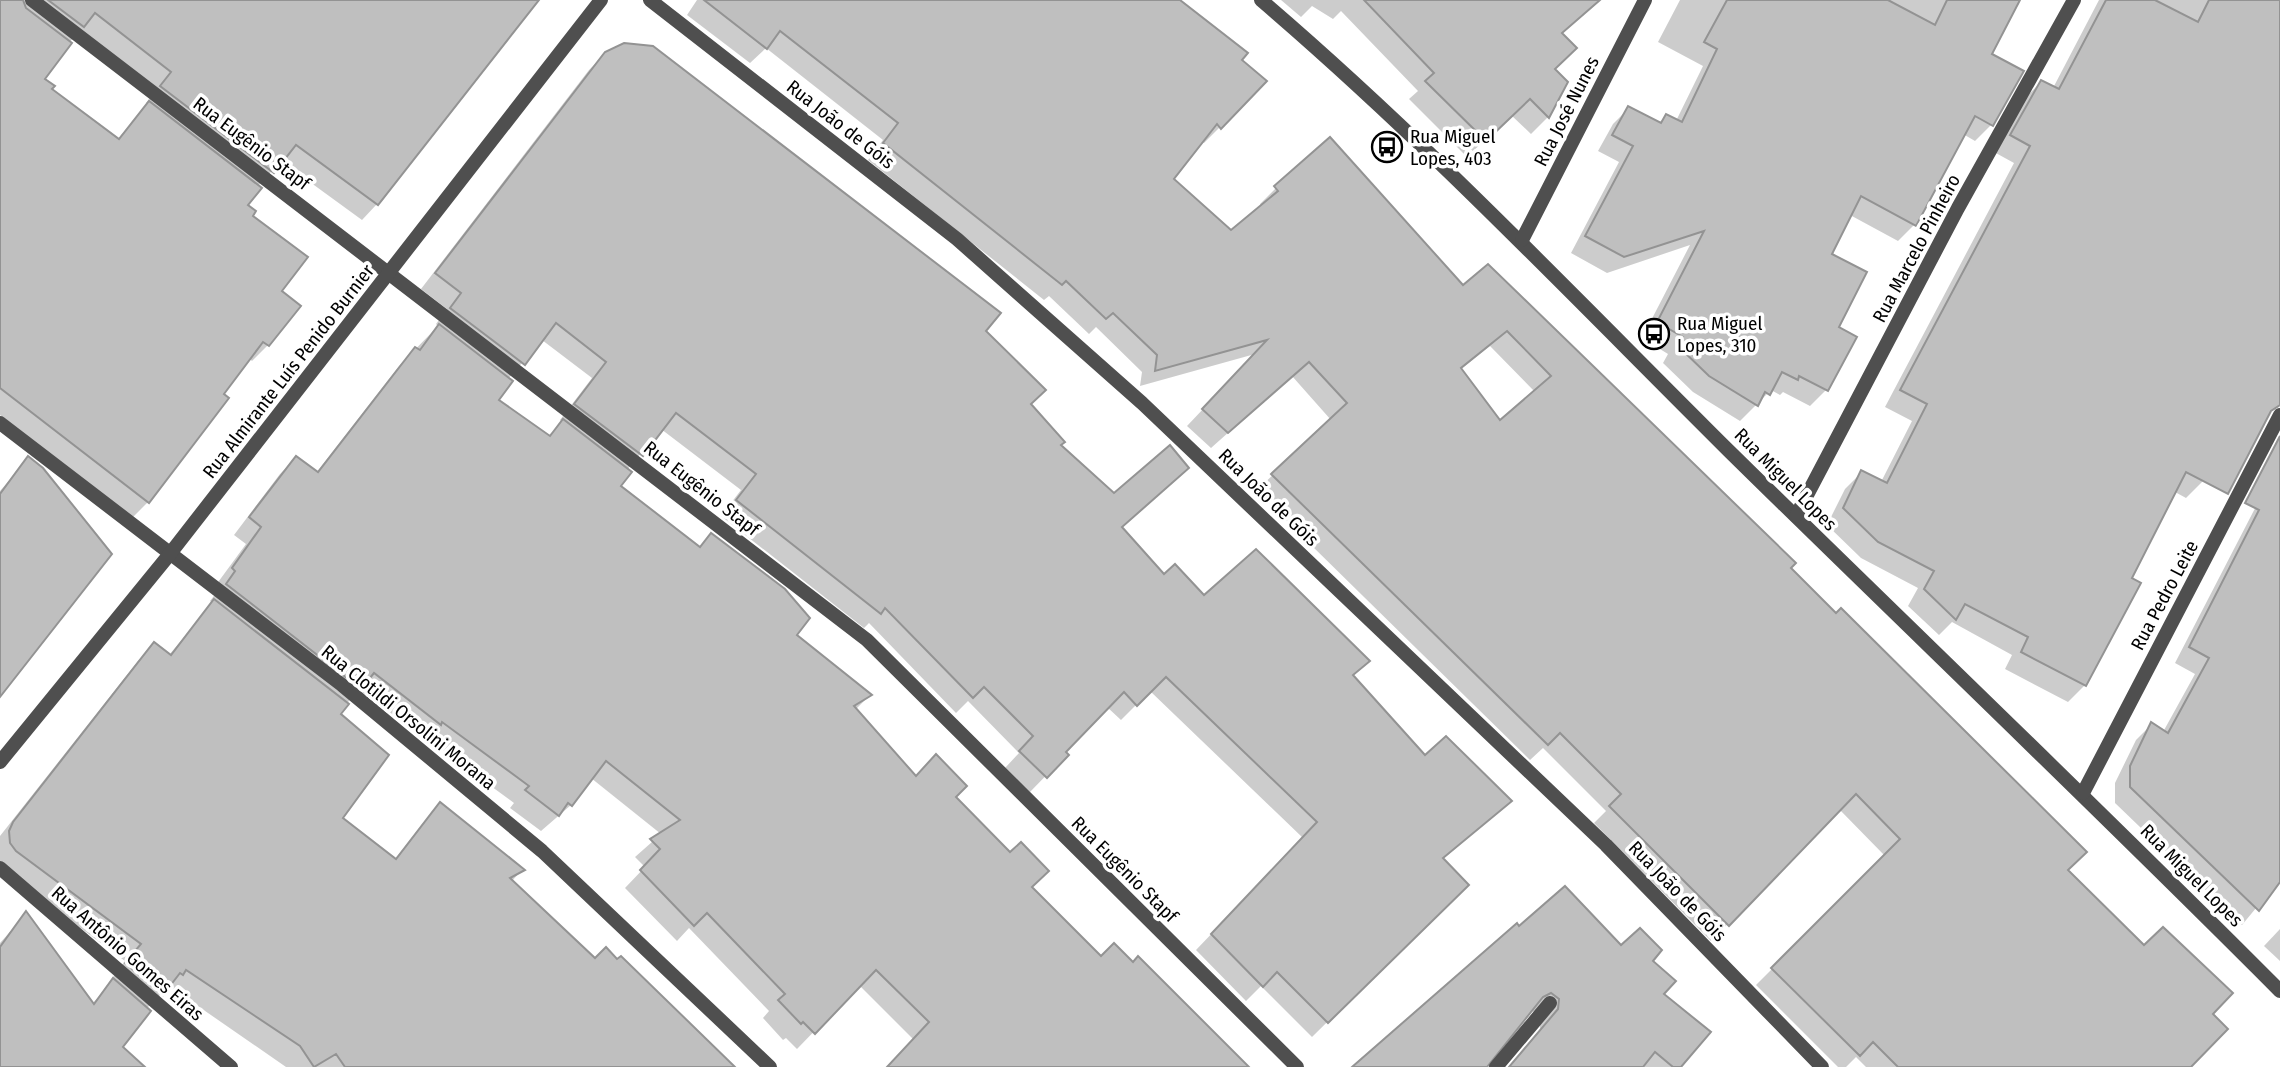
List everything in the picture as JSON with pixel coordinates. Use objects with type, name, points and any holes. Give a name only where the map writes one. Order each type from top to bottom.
[{"type":"street","name":"Rua Eugênio Stapf","points":[[32,0],[390,271],[867,640],[1297,1067]]},
{"type":"street","name":"Rua Almirante Luís Penido Burnier","points":[[0,762],[169,555],[601,0]]},
{"type":"street","name":"Rua João de Góis","points":[[650,0],[957,239],[1142,403],[1606,845],[1822,1067]]},
{"type":"street","name":"Rua Miguel Lopes","points":[[1261,0],[1325,55],[1522,240],[1583,305],[1796,516],[2083,793],[2280,991]]},
{"type":"street","name":"Rua José Nunes","points":[[1522,240],[1645,0]]},
{"type":"street","name":"Rua Marcelo Pinheiro","points":[[1796,516],[1958,208],[2074,0]]},
{"type":"street","name":"Rua Pedro Leite","points":[[2083,793],[2280,415]]},
{"type":"street","name":"Rua Clotildi Orsolini Morana","points":[[0,424],[342,685],[542,852],[770,1067]]},
{"type":"street","name":"Rua Antônio Gomes Eiras","points":[[0,868],[231,1067]]},
{"type":"street","points":[[1496,1067],[1550,1003]]},
{"type":"building","points":[[0,0],[23,0],[26,8],[72,43],[45,79],[55,86],[52,89],[119,139],[149,101],[262,188],[248,205],[256,211],[253,216],[308,257],[282,291],[301,306],[269,346],[263,342],[224,394],[229,398],[149,503],[0,388]]},
{"type":"building","points":[[48,0],[539,0],[378,205],[296,145],[274,173],[160,86],[171,72],[95,13],[84,27]]},
{"type":"building","points":[[704,0],[1180,0],[1248,53],[1242,60],[1267,81],[1221,129],[1217,124],[1174,179],[1231,230],[1278,191],[1274,186],[1330,137],[1463,285],[1488,264],[1796,563],[1791,568],[1836,613],[1841,608],[2087,852],[2068,870],[2144,945],[2163,927],[2233,993],[2213,1014],[2228,1029],[2191,1067],[1898,1067],[1873,1042],[1860,1056],[1771,968],[1900,839],[1856,794],[1729,926],[1609,806],[1621,794],[1560,733],[1548,745],[1271,474],[1347,403],[1309,362],[1228,433],[1202,409],[1267,340],[1155,371],[1157,355],[1113,313],[1106,319],[1066,281],[1062,285],[883,143],[898,123],[780,31],[767,49]],"holes":[[[1507,331],[1551,376],[1500,420],[1461,368]]]},
{"type":"building","points":[[1364,0],[1600,0],[1562,33],[1577,48],[1555,69],[1568,82],[1549,118],[1530,99],[1486,141],[1425,81],[1434,73]]},
{"type":"building","points":[[1727,0],[1888,0],[1935,25],[1947,0],[2020,0],[1992,54],[2024,71],[1993,126],[1975,116],[1916,226],[1861,196],[1832,254],[1867,272],[1839,327],[1857,337],[1828,391],[1799,376],[1798,380],[1782,372],[1770,395],[1765,392],[1758,406],[1709,376],[1678,346],[1683,337],[1657,322],[1704,231],[1624,257],[1585,236],[1633,146],[1612,135],[1628,106],[1661,123],[1666,114],[1682,122],[1717,49],[1704,42]]},
{"type":"building","points":[[2106,0],[2155,0],[2198,22],[2209,0],[2280,0],[2280,405],[2271,411],[2228,494],[2186,472],[2132,578],[2141,583],[2086,686],[2021,652],[2028,637],[1965,604],[1956,620],[1924,589],[1934,571],[1878,542],[1843,508],[1861,470],[1887,483],[1927,404],[1900,390],[2030,146],[2010,135],[2041,80],[2059,89]]},
{"type":"building","points":[[624,43],[653,46],[1001,313],[986,331],[1046,390],[1031,404],[1065,442],[1061,445],[1114,493],[1170,445],[1189,468],[1122,527],[1164,574],[1175,564],[1204,595],[1256,549],[1370,661],[1353,675],[1425,755],[1446,736],[1512,801],[1443,858],[1469,885],[1328,1023],[1277,972],[1263,987],[1211,934],[1317,822],[1166,677],[1137,706],[1124,692],[1066,752],[1069,755],[1047,778],[1019,751],[1033,736],[984,687],[973,698],[885,608],[881,614],[736,500],[756,474],[676,413],[643,456],[574,404],[606,362],[556,323],[525,365],[450,308],[461,293],[435,273],[605,52]]},
{"type":"building","points":[[439,324],[513,381],[499,400],[550,436],[563,419],[632,472],[621,486],[700,547],[711,533],[785,589],[810,618],[797,635],[872,695],[854,706],[916,776],[936,754],[967,786],[956,797],[1010,852],[1021,842],[1049,871],[1032,887],[1101,956],[1114,943],[1133,962],[1138,956],[1249,1067],[887,1067],[929,1022],[876,970],[815,1034],[803,1022],[801,1024],[778,1000],[785,994],[707,913],[694,926],[640,870],[660,849],[650,839],[680,820],[606,761],[572,806],[568,803],[559,816],[525,790],[529,786],[442,722],[441,725],[374,673],[361,689],[226,584],[235,571],[232,568],[261,527],[249,517],[296,456],[318,472],[415,347],[420,350]]},
{"type":"building","points":[[2280,436],[2280,882],[2259,911],[2130,787],[2130,766],[2151,722],[2168,733],[2209,658],[2189,647],[2259,510],[2245,503]]},
{"type":"building","points":[[28,456],[43,468],[112,554],[0,697],[0,494]]},
{"type":"building","points":[[214,599],[349,704],[341,714],[389,755],[343,818],[396,859],[440,802],[525,870],[510,878],[595,958],[606,947],[617,959],[621,956],[735,1067],[345,1067],[336,1054],[314,1067],[300,1046],[186,970],[183,975],[180,973],[163,995],[125,963],[141,944],[16,851],[10,843],[9,831],[13,822],[154,642],[171,655]]},
{"type":"building","points":[[1565,886],[1621,945],[1640,928],[1662,950],[1653,961],[1676,981],[1664,994],[1711,1032],[1681,1067],[1673,1067],[1655,1052],[1643,1067],[1509,1067],[1558,1009],[1559,999],[1551,993],[1543,997],[1487,1067],[1352,1067],[1517,923],[1519,926]]},
{"type":"building","points":[[26,911],[94,1004],[113,978],[151,1011],[123,1047],[145,1067],[0,1067],[0,947]]},
{"type":"place","name":"Rua Miguel Lopes, 403","points":[[1387,147]]},
{"type":"place","name":"Rua Miguel Lopes, 310","points":[[1654,334]]}]
